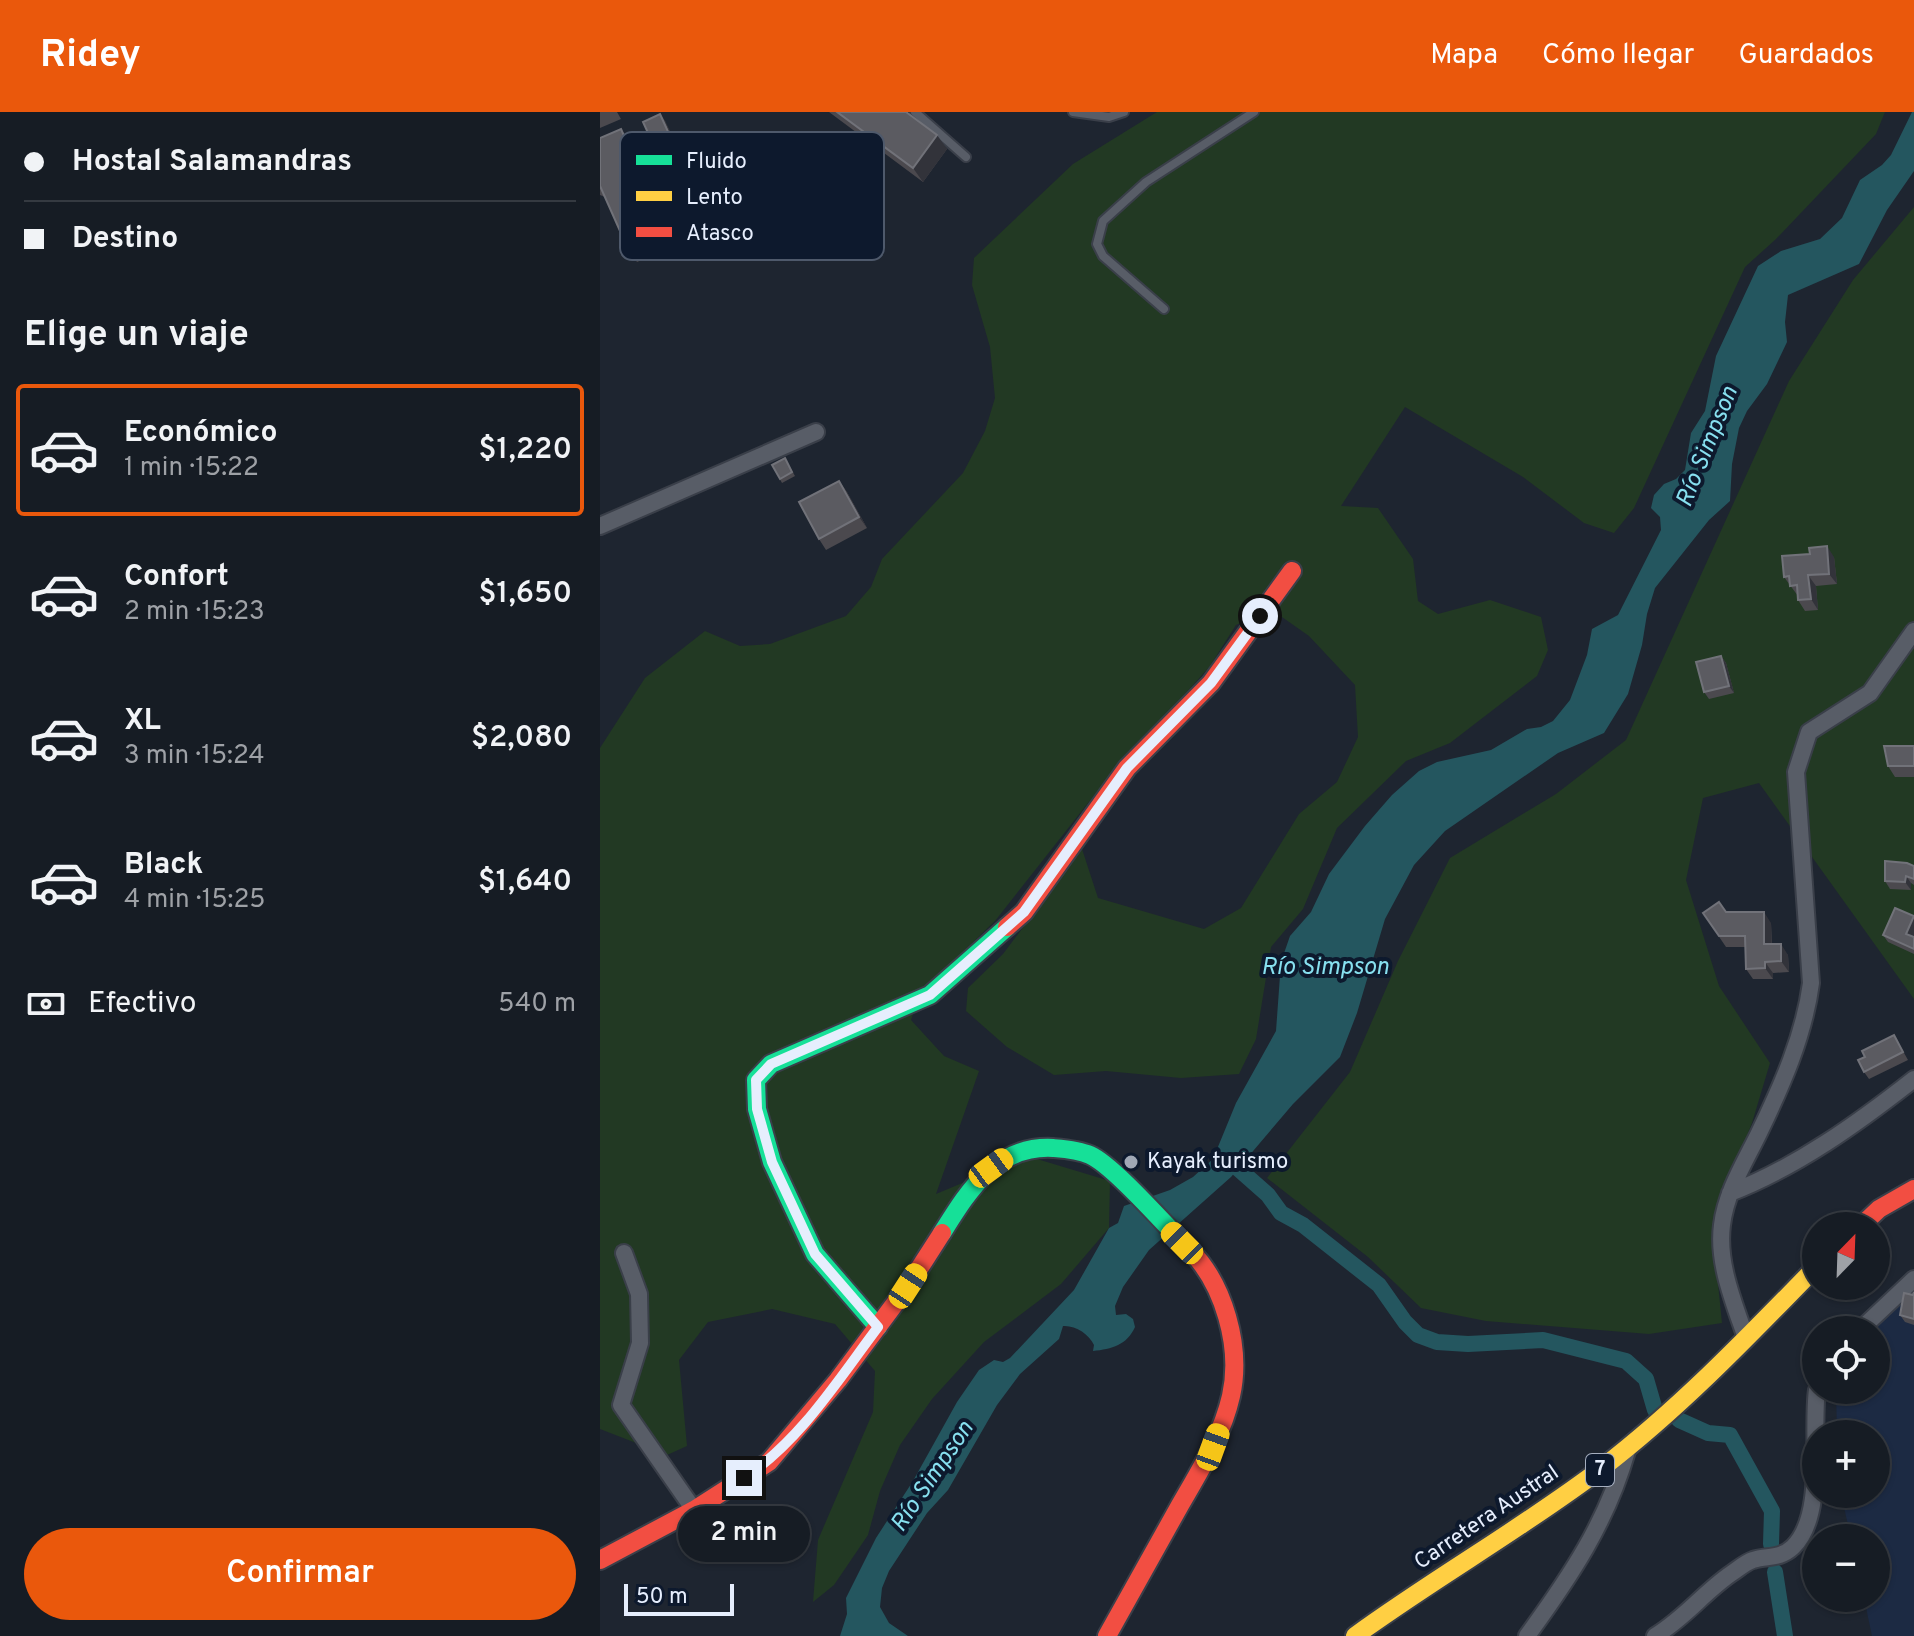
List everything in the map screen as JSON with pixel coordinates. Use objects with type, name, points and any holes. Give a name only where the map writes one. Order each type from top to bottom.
[{"type":"main road","points":[[878,1327],[815,1254],[772,1162],[757,1109],[756,1080],[771,1064],[930,995],[1024,912],[1127,768],[1211,683],[1292,571]]},
{"type":"main road","points":[[600,1560],[694,1510],[769,1462],[804,1423],[878,1327],[957,1209],[991,1168],[1010,1154],[1034,1147],[1065,1149],[1091,1155],[1205,1265],[1230,1326],[1235,1363],[1231,1397],[1213,1447],[1107,1636]]},
{"type":"main road","points":[[1876,1212],[1914,1189]]},
{"type":"main road","name":"Carretera Austral","points":[[1355,1636],[1508,1536],[1629,1446],[1696,1389],[1802,1281]]},
{"type":"street","points":[[600,526],[816,432]]},
{"type":"street","points":[[1746,1338],[1726,1278],[1722,1226],[1730,1193],[1779,1092],[1806,1017],[1811,983],[1796,772],[1809,732],[1870,693],[1914,631]]},
{"type":"street","points":[[1730,1193],[1765,1180],[1869,1114],[1914,1079]]},
{"type":"street","points":[[624,1253],[639,1294],[640,1343],[621,1405],[694,1510]]},
{"type":"street","points":[[1875,1316],[1914,1279]]},
{"type":"street","points":[[1655,1636],[1685,1616],[1729,1575],[1753,1560],[1772,1559],[1793,1546],[1809,1517],[1815,1485],[1815,1404]]},
{"type":"street","points":[[1527,1636],[1601,1525],[1629,1446]]},
{"type":"lane","points":[[915,112],[966,157]]},
{"type":"lane","points":[[1073,112],[1109,117],[1124,112]]},
{"type":"lane","points":[[1164,309],[1103,256],[1097,244],[1103,221],[1146,182],[1254,112]]},
{"type":"shaded area","points":[[1914,1289],[1914,1636],[1872,1636],[1867,1612],[1890,1612],[1890,1524],[1848,1524],[1844,1508],[1890,1508],[1890,1420],[1837,1420],[1836,1404],[1890,1404],[1890,1316],[1887,1316]]},
{"type":"green space","points":[[1157,112],[1885,112],[1876,134],[1776,239],[1745,267],[1634,508],[1614,533],[1584,523],[1523,477],[1405,407],[1341,506],[1378,508],[1413,559],[1418,601],[1438,614],[1490,600],[1541,617],[1548,650],[1537,676],[1450,743],[1406,761],[1337,828],[1303,909],[1271,947],[1256,1039],[1239,1074],[1181,1078],[1106,1071],[1054,1075],[1007,1047],[966,1011],[968,988],[1003,954],[1082,849],[1098,898],[1204,929],[1241,908],[1299,814],[1337,782],[1358,737],[1355,685],[1309,636],[1272,610],[1236,625],[1210,666],[1088,803],[995,921],[920,993],[911,1020],[944,1056],[979,1071],[936,1194],[1027,1156],[1110,1181],[1109,1228],[1061,1284],[984,1342],[932,1399],[900,1445],[880,1491],[868,1535],[834,1585],[813,1602],[818,1540],[873,1412],[875,1371],[835,1324],[772,1309],[708,1322],[679,1360],[687,1446],[667,1455],[600,1429],[600,748],[645,678],[705,631],[740,646],[770,644],[846,616],[871,587],[882,559],[963,473],[985,431],[995,398],[990,347],[972,285],[974,258],[1073,164]]},
{"type":"green space","points":[[1914,207],[1914,999],[1759,783],[1703,798],[1686,880],[1719,986],[1770,1063],[1752,1123],[1723,1197],[1714,1244],[1722,1323],[1649,1334],[1486,1321],[1421,1308],[1368,1257],[1267,1178],[1350,1072],[1398,961],[1450,858],[1556,794],[1626,740],[1789,381],[1853,280]]},
{"type":"water","name":"Río Simpson","points":[[1912,112],[1914,171],[1887,210],[1859,264],[1788,295],[1785,322],[1787,342],[1767,384],[1739,428],[1732,464],[1730,501],[1709,520],[1655,588],[1628,694],[1604,733],[1558,753],[1445,831],[1414,865],[1385,919],[1357,1013],[1340,1057],[1293,1104],[1231,1177],[1149,1250],[1123,1287],[1115,1306],[1116,1315],[1126,1314],[1133,1319],[1135,1327],[1128,1338],[1113,1347],[1093,1351],[1094,1345],[1085,1334],[1063,1326],[1059,1339],[1020,1374],[997,1405],[948,1490],[927,1513],[889,1571],[882,1588],[880,1607],[889,1623],[908,1636],[840,1636],[847,1614],[846,1598],[876,1538],[979,1370],[994,1360],[1003,1362],[1010,1358],[1074,1290],[1109,1228],[1118,1223],[1124,1206],[1170,1190],[1193,1177],[1213,1159],[1236,1103],[1276,1031],[1281,962],[1290,936],[1311,912],[1329,874],[1365,826],[1392,795],[1419,771],[1437,762],[1491,750],[1527,729],[1541,727],[1553,721],[1570,700],[1587,655],[1592,629],[1618,615],[1661,530],[1660,517],[1651,508],[1654,495],[1685,470],[1691,433],[1705,411],[1716,356],[1758,266],[1781,251],[1820,239],[1842,218],[1860,180],[1891,155]]},
{"type":"building","points":[[837,112],[906,112],[937,135],[913,168],[884,147],[884,132],[864,132]]},
{"type":"building","points":[[660,114],[668,132],[648,132],[643,122]]},
{"type":"building","points":[[621,129],[622,132],[620,231],[600,186],[600,138]]},
{"type":"building","points":[[785,458],[792,472],[780,479],[772,465]]},
{"type":"building","points":[[839,481],[859,517],[819,539],[799,502]]},
{"type":"building","points":[[1827,546],[1829,574],[1808,575],[1811,599],[1798,600],[1797,585],[1790,586],[1789,576],[1784,577],[1782,556],[1810,554],[1809,548]]},
{"type":"building","points":[[1721,656],[1729,686],[1704,692],[1696,662]]},
{"type":"building","points":[[1884,746],[1914,746],[1914,766],[1888,766]]},
{"type":"building","points":[[1885,861],[1914,866],[1914,879],[1906,876],[1905,882],[1885,881]]},
{"type":"building","points":[[1719,902],[1726,912],[1764,912],[1764,944],[1781,944],[1781,961],[1765,962],[1765,968],[1746,969],[1745,936],[1719,936],[1703,913]]},
{"type":"building","points":[[1895,908],[1914,916],[1906,934],[1914,937],[1914,949],[1883,935]]},
{"type":"building","points":[[1894,1035],[1903,1052],[1864,1072],[1858,1060],[1865,1057],[1862,1051]]},
{"type":"building","points":[[1914,1292],[1914,1319],[1900,1315],[1904,1293],[1913,1295]]},
{"type":"waterway","points":[[1225,1157],[1268,1195],[1281,1213],[1303,1225],[1379,1285],[1418,1335],[1437,1342],[1468,1344],[1543,1340],[1626,1361],[1646,1379],[1655,1410]]},
{"type":"waterway","points":[[1679,1420],[1708,1433],[1730,1435],[1772,1511],[1771,1544]]},
{"type":"waterway","points":[[1775,1572],[1785,1636]]},
{"type":"traffic: fast","points":[[878,1327],[815,1254],[772,1162],[757,1109],[756,1080],[771,1064],[930,995],[1007,927]]},
{"type":"traffic: fast","points":[[942,1233],[974,1186],[1000,1162],[1033,1149],[1053,1148],[1081,1152],[1100,1161],[1189,1249]]},
{"type":"traffic: slow","points":[[1355,1636],[1541,1511],[1631,1445],[1713,1371],[1802,1281]]},
{"type":"traffic: jam","points":[[1007,927],[1024,912],[1127,768],[1211,683],[1292,571]]},
{"type":"traffic: jam","points":[[1876,1212],[1914,1189]]},
{"type":"traffic: jam","points":[[600,1560],[694,1510],[769,1462],[838,1380],[908,1286],[942,1233]]},
{"type":"traffic: jam","points":[[1107,1636],[1209,1453],[1231,1396],[1234,1357],[1227,1317],[1212,1280],[1189,1249]]},
{"type":"place","name":"Kayak turismo","points":[[1131,1162]]},
{"type":"route","points":[[744,1478],[769,1462],[804,1423],[878,1327],[815,1254],[772,1162],[757,1109],[756,1080],[771,1064],[930,995],[1024,912],[1127,768],[1211,683],[1260,616]]}]
